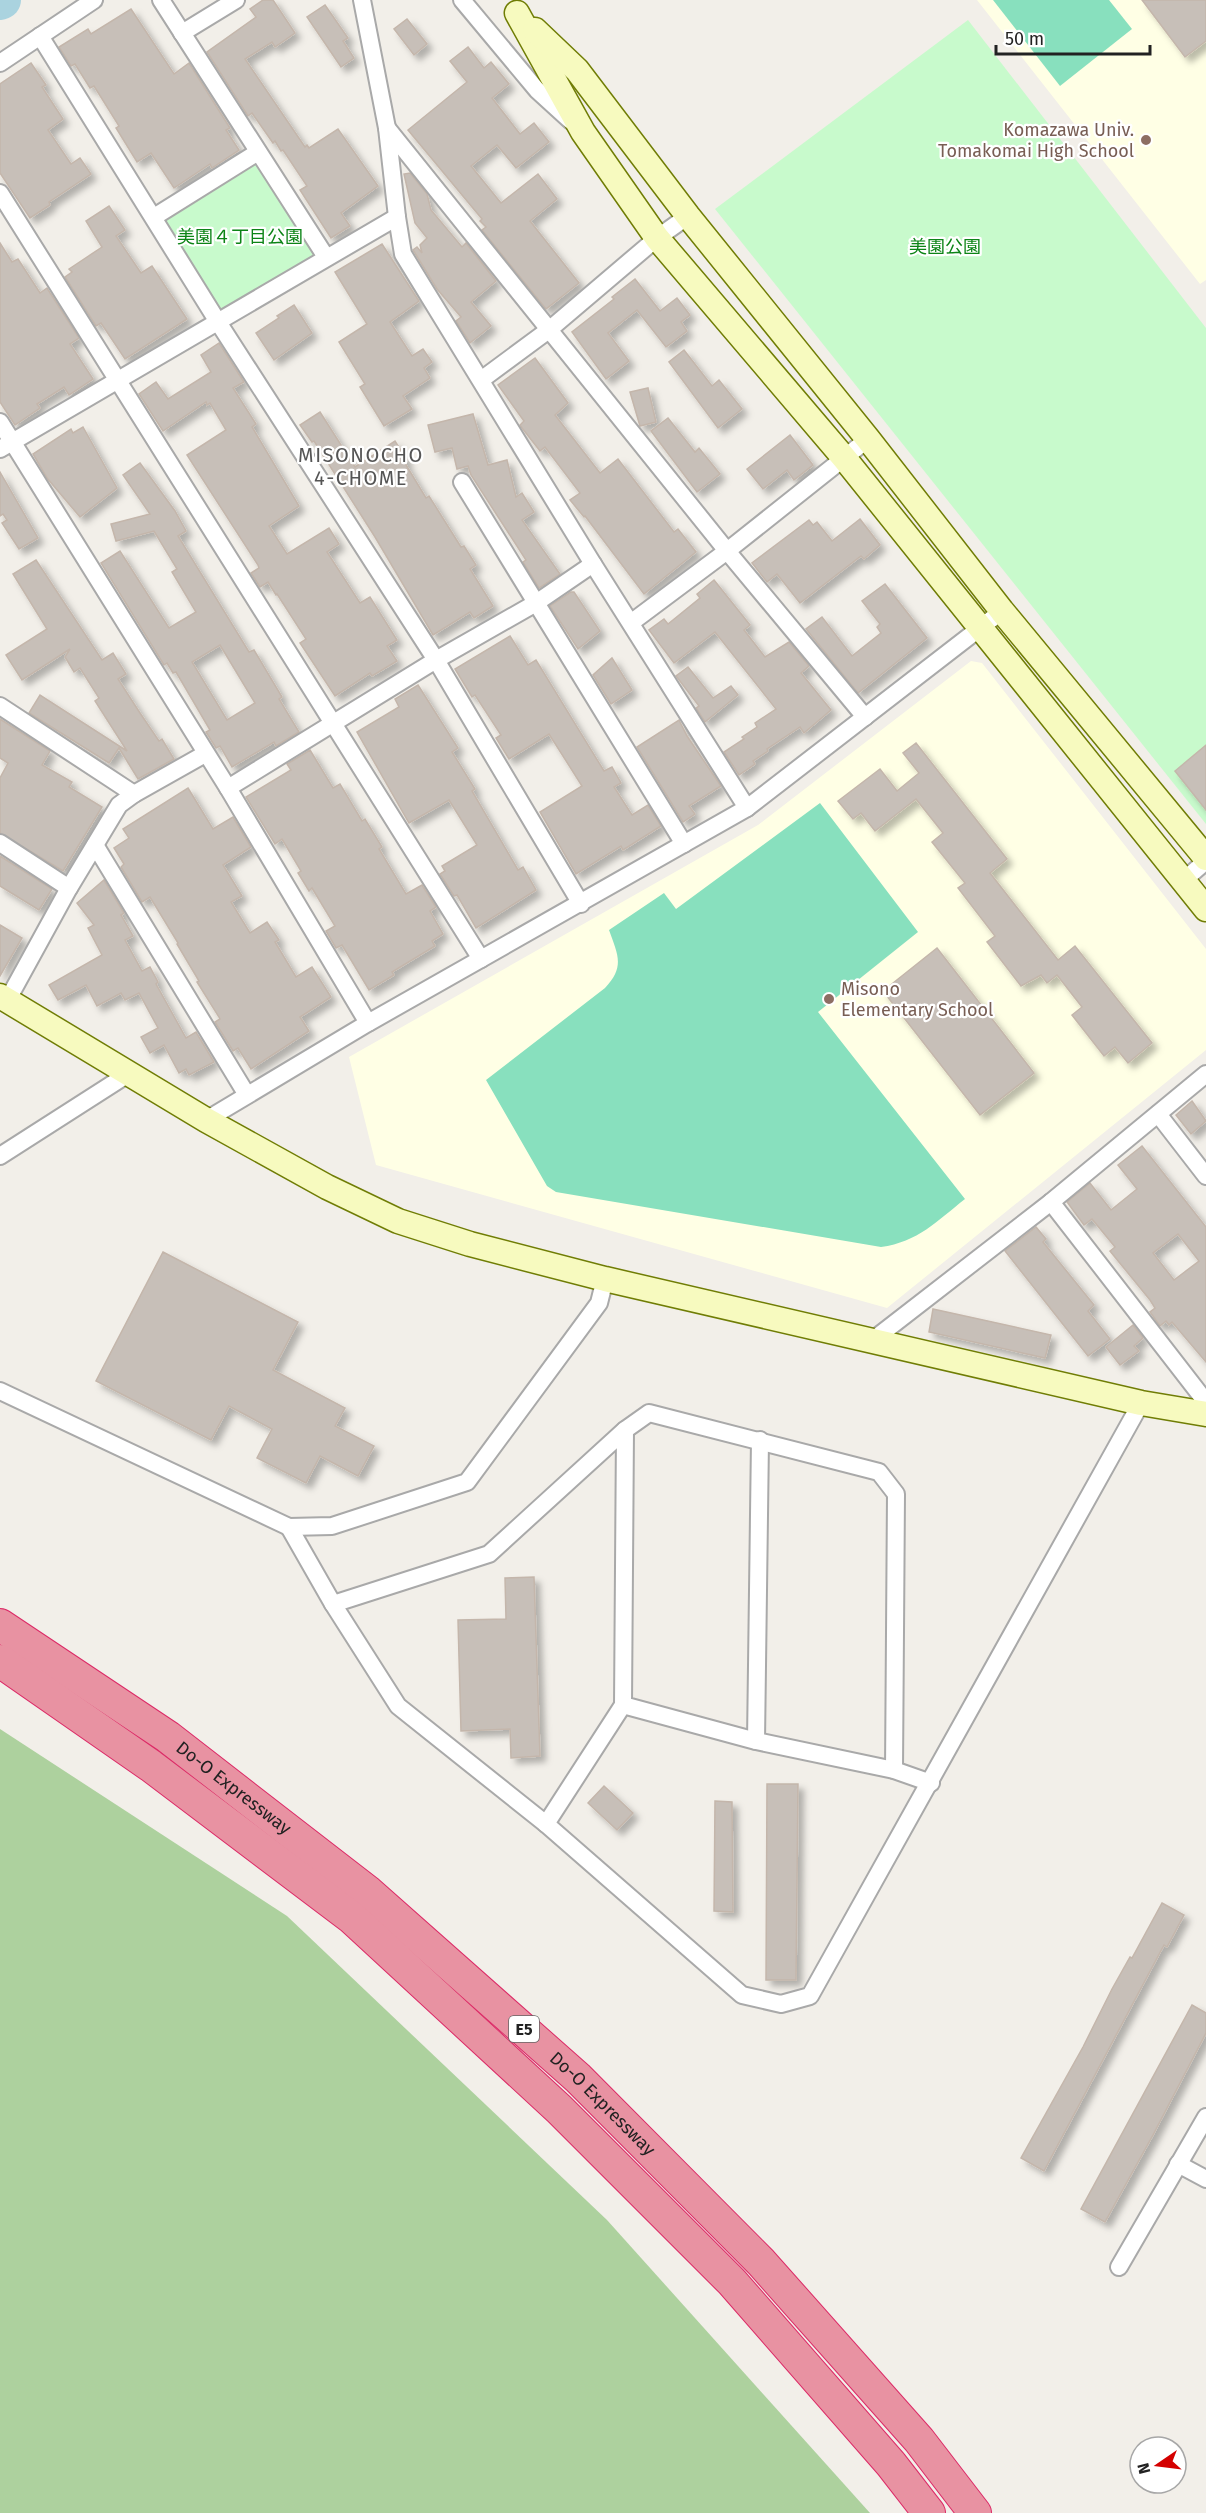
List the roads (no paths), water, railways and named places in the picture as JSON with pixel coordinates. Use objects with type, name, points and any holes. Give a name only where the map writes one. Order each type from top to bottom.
[{"type":"highway","name":"Do-O Expressway","points":[[0,1625],[168,1737],[359,1885],[578,2078],[761,2262],[919,2440],[975,2513]]},
{"type":"highway","name":"Do-O Expressway","points":[[0,1661],[151,1766],[352,1918],[560,2109],[732,2282],[891,2464],[929,2513]]},
{"type":"street","points":[[0,63],[94,0]]},
{"type":"street","points":[[161,0],[326,257]]},
{"type":"street","points":[[182,33],[236,0]]},
{"type":"street","points":[[362,0],[387,128],[403,254],[593,564],[632,622],[747,808]]},
{"type":"street","points":[[462,0],[537,90],[583,132]]},
{"type":"street","points":[[512,6],[583,132],[657,238],[845,459],[1206,909]]},
{"type":"street","points":[[512,6],[577,70],[688,216],[868,439],[1002,611],[1206,859],[1184,880]]},
{"type":"street","points":[[40,36],[218,322],[436,660],[581,904]]},
{"type":"street","points":[[387,128],[728,551],[866,717]]},
{"type":"street","points":[[154,217],[258,152]]},
{"type":"street","points":[[0,193],[481,959]]},
{"type":"street","points":[[481,381],[550,329],[657,238],[688,216]]},
{"type":"street","points":[[6,446],[397,217]]},
{"type":"street","points":[[0,422],[6,446],[228,788],[368,1023]]},
{"type":"street","points":[[632,622],[728,551],[868,439]]},
{"type":"street","points":[[462,482],[684,844]]},
{"type":"street","points":[[228,788],[436,660],[536,603],[593,564]]},
{"type":"street","points":[[206,1120],[368,1023],[747,808],[981,630],[1002,611]]},
{"type":"street","points":[[0,706],[134,794]]},
{"type":"street","points":[[205,754],[134,794],[119,805],[4,998],[206,1120],[327,1187],[398,1221],[470,1244],[605,1279],[1141,1403],[1206,1414]]},
{"type":"street","points":[[0,843],[69,888]]},
{"type":"street","points":[[94,845],[247,1095]]},
{"type":"street","points":[[0,1156],[128,1074]]},
{"type":"street","points":[[873,1340],[1051,1202],[1206,1074]]},
{"type":"street","points":[[1158,1114],[1206,1176]]},
{"type":"street","points":[[1051,1202],[1206,1402]]},
{"type":"street","points":[[0,1391],[289,1527],[332,1526],[468,1482],[598,1303],[605,1279]]},
{"type":"street","points":[[289,1527],[333,1604],[398,1706],[546,1824],[742,1995],[781,2004],[810,1996],[931,1783],[1141,1403]]},
{"type":"street","points":[[333,1604],[489,1554],[625,1430],[649,1413],[879,1472],[896,1494],[894,1770]]},
{"type":"street","points":[[546,1824],[623,1705],[625,1430]]},
{"type":"street","points":[[756,1741],[760,1440]]},
{"type":"street","points":[[623,1705],[756,1741],[894,1770],[931,1783]]},
{"type":"street","points":[[1119,2267],[1206,2117]]},
{"type":"street","points":[[1179,2164],[1206,2179]]},
{"type":"place","name":"Komazawa Univ. Tomakomai High School","points":[[1146,140]]},
{"type":"place","name":"Misono Elementary School","points":[[829,999]]},
{"type":"district","name":"MISONOCHO 4-CHOME","points":[[361,466]]},
{"type":"park label","name":"美園４丁目公園","points":[[240,237]]},
{"type":"park label","name":"美園公園","points":[[945,247]]}]
